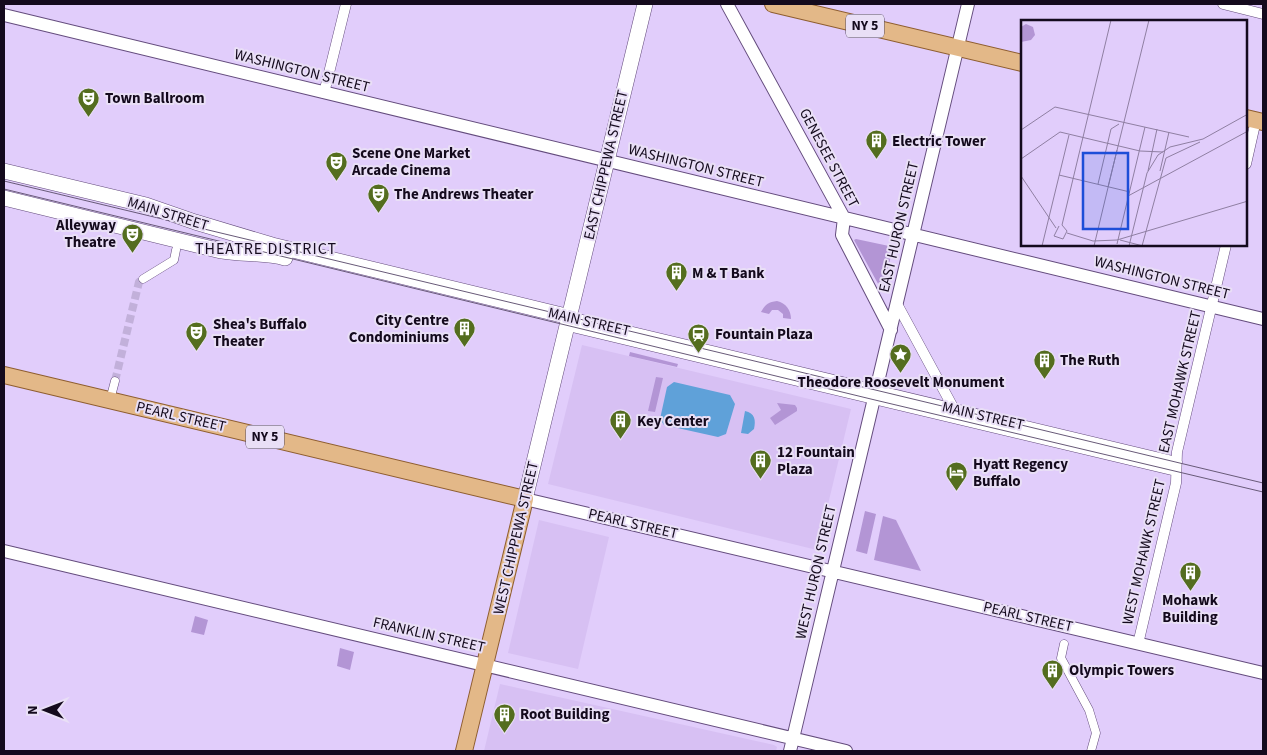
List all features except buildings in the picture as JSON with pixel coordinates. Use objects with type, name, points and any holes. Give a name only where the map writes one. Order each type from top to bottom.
[{"type":"main road","name":"EAST CHIPPEWA STREET","points":[[569,323],[645,4]]},
{"type":"main road","name":"NY 5","points":[[773,4],[1021,63]]},
{"type":"main road","name":"MAIN STREET","points":[[4,171],[146,205],[194,222],[272,245],[569,323]]},
{"type":"main road","name":"MAIN STREET","points":[[4,198],[221,251],[271,254],[569,323]]},
{"type":"main road","name":"WEST CHIPPEWA STREET","points":[[464,751],[569,323]]},
{"type":"main road","name":"PEARL STREET","points":[[4,375],[526,498]]},
{"type":"street","points":[[324,93],[346,4]]},
{"type":"street","name":"GENESEE STREET","points":[[727,4],[844,218],[842,235],[891,330]]},
{"type":"street","name":"EAST HURON STREET","points":[[875,397],[968,4]]},
{"type":"street","points":[[1223,4],[1263,14]]},
{"type":"street","name":"WASHINGTON STREET","points":[[4,15],[1263,319]]},
{"type":"street","points":[[1247,159],[1255,120]]},
{"type":"street","name":"EAST MOHAWK STREET","points":[[1177,467],[1177,452],[1226,246]]},
{"type":"street","points":[[143,279],[174,260],[176,250]]},
{"type":"street","points":[[897,304],[954,409]]},
{"type":"street","name":"MAIN STREET","points":[[569,323],[1177,467]]},
{"type":"street","points":[[110,400],[115,381]]},
{"type":"street","name":"MAIN STREET","points":[[875,397],[954,409],[1177,467]]},
{"type":"street","name":"WEST HURON STREET","points":[[792,745],[875,397]]},
{"type":"street","name":"WEST MOHAWK STREET","points":[[1138,644],[1176,483],[1177,467]]},
{"type":"street","name":"PEARL STREET","points":[[526,498],[1263,673]]},
{"type":"street","name":"FRANKLIN STREET","points":[[4,551],[485,666],[792,745],[846,751]]},
{"type":"street","points":[[1064,644],[1061,658],[1089,710],[1096,733],[1091,751]]},
{"type":"shaded area","points":[[854,240],[889,246],[892,252],[882,291]]},
{"type":"shaded area","points":[[777,301],[787,307],[791,319],[783,318],[783,314],[778,310],[772,310],[769,314],[761,312],[767,304]]},
{"type":"shaded area","points":[[582,345],[851,409],[817,550],[548,484]]},
{"type":"shaded area","points":[[630,352],[678,364],[677,367],[629,356]]},
{"type":"shaded area","points":[[656,377],[663,378],[655,412],[648,411]]},
{"type":"shaded area","points":[[777,403],[795,405],[797,411],[775,425],[770,418],[781,410]]},
{"type":"shaded area","points":[[865,511],[876,514],[867,554],[856,551]]},
{"type":"shaded area","points":[[883,516],[896,520],[921,571],[874,560]]},
{"type":"shaded area","points":[[539,520],[609,537],[578,669],[508,653]]},
{"type":"shaded area","points":[[195,616],[208,620],[204,635],[191,632]]},
{"type":"shaded area","points":[[340,648],[354,652],[350,670],[337,666]]},
{"type":"shaded area","points":[[500,684],[777,747],[776,751],[484,751]]},
{"type":"water","points":[[674,382],[730,395],[735,404],[726,434],[718,437],[664,425],[660,419],[667,387]]},
{"type":"water","points":[[745,411],[751,413],[755,420],[754,429],[748,434],[741,433]]},
{"type":"tunnel","points":[[115,381],[139,282],[143,279]]},
{"type":"tram line","points":[[4,181],[1263,483]]},
{"type":"tram line","points":[[4,189],[1263,492]]},
{"type":"place","name":"Town Ballroom","points":[[89,117]]},
{"type":"place","name":"Electric Tower","points":[[876,160]]},
{"type":"place","name":"Scene One Market Arcade Cinema","points":[[336,181]]},
{"type":"place","name":"The Andrews Theater","points":[[378,213]]},
{"type":"place","name":"Alleyway Theatre","points":[[132,253]]},
{"type":"place","name":"M & T Bank","points":[[676,292]]},
{"type":"place","name":"City Centre Condominiums","points":[[465,348]]},
{"type":"place","name":"Shea's Buffalo Theater","points":[[197,352]]},
{"type":"place","name":"Fountain Plaza","points":[[699,353]]},
{"type":"place","name":"Theodore Roosevelt Monument","points":[[901,373]]},
{"type":"place","name":"The Ruth","points":[[1044,379]]},
{"type":"place","name":"Key Center","points":[[621,440]]},
{"type":"place","name":"12 Fountain Plaza","points":[[761,480]]},
{"type":"place","name":"Hyatt Regency Buffalo","points":[[957,492]]},
{"type":"place","name":"Mohawk Building","points":[[1190,591]]},
{"type":"place","name":"Olympic Towers","points":[[1053,689]]},
{"type":"place","name":"Root Building","points":[[504,733]]},
{"type":"district","name":"THEATRE DISTRICT","points":[[266,249]]}]
